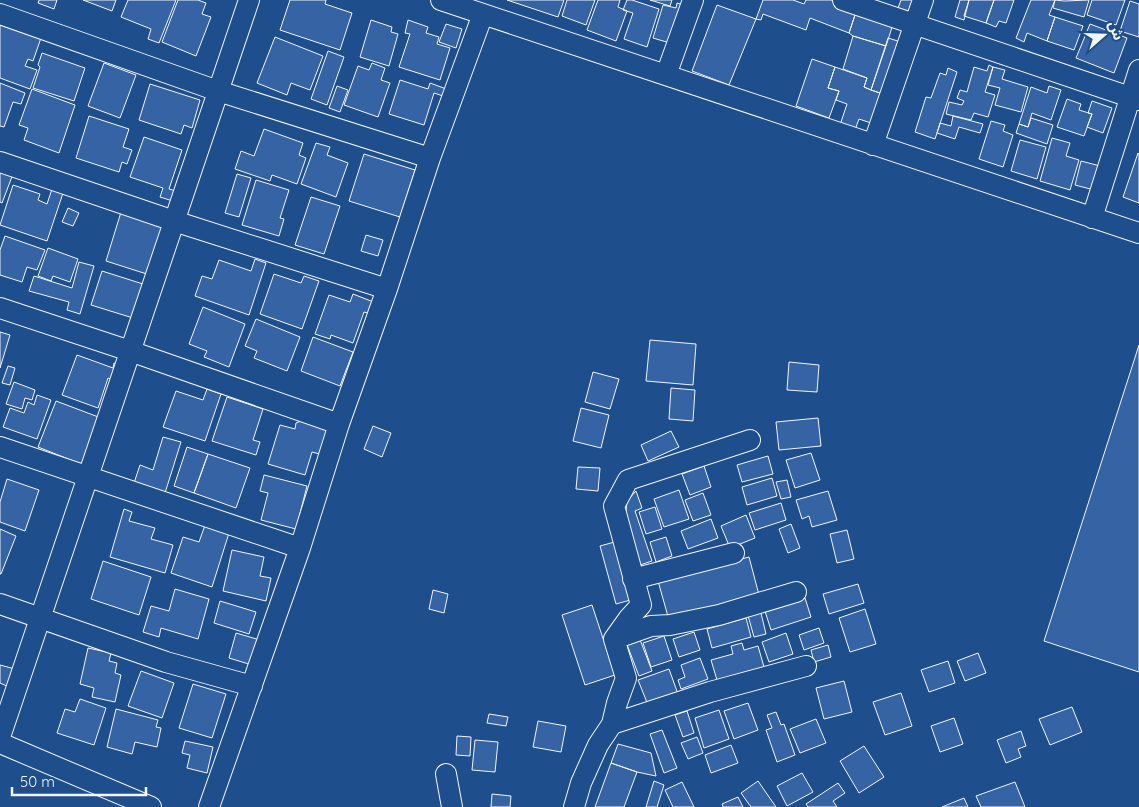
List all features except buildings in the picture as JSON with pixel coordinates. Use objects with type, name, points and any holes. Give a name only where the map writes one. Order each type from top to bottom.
[{"type":"street","points":[[0,737],[248,0]]},
{"type":"street","points":[[441,0],[1139,233]]},
{"type":"street","points":[[666,75],[693,0]]},
{"type":"street","points":[[843,0],[1135,99]]},
{"type":"street","points":[[874,145],[923,0]]},
{"type":"street","points":[[0,14],[218,91],[430,158]]},
{"type":"street","points":[[209,807],[300,548],[339,424],[387,289],[430,158],[483,14]]},
{"type":"street","points":[[1092,218],[1135,99],[1139,70]]},
{"type":"street","points":[[0,162],[174,221],[387,289]]},
{"type":"street","points":[[0,308],[130,350],[339,424]]},
{"type":"street","points":[[614,639],[641,605],[614,506],[628,480],[750,440]]},
{"type":"street","points":[[0,447],[87,478],[300,548]]},
{"type":"street","points":[[633,579],[734,553]]},
{"type":"street","points":[[614,639],[651,626],[670,625],[719,615],[796,592]]},
{"type":"street","points":[[0,604],[166,662],[252,686]]},
{"type":"street","points":[[574,807],[581,783],[598,745],[612,724],[626,678],[614,639]]},
{"type":"street","points":[[612,724],[710,692],[806,666]]},
{"type":"street","points":[[0,743],[151,807]]},
{"type":"street","points":[[446,774],[452,807]]}]
